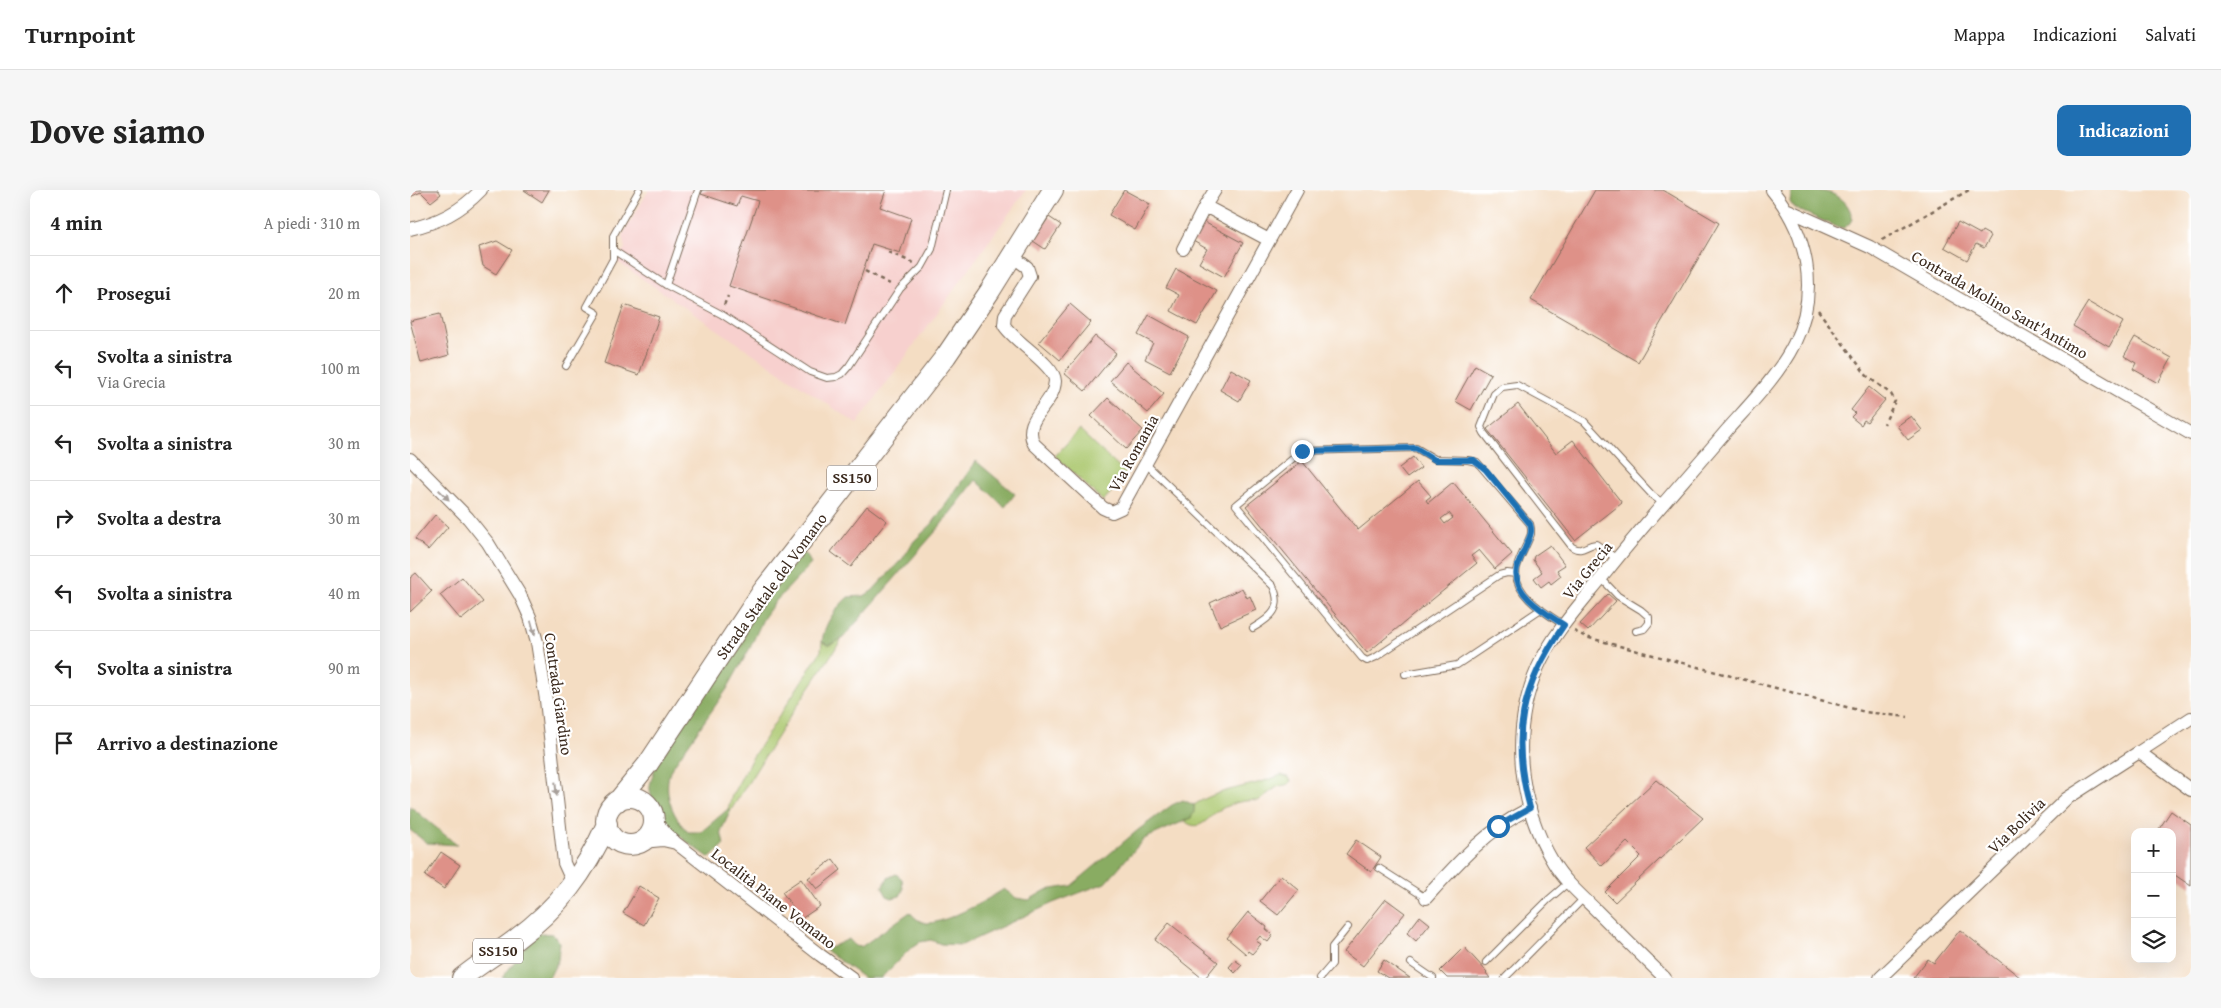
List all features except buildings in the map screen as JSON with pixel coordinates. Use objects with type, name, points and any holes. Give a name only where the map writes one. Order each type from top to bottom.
[{"type":"main road","name":"Strada Statale del Vomano","points":[[618,801],[648,764],[762,592],[946,356],[1053,190]]},
{"type":"main road","name":"Strada Statale del Vomano","points":[[648,764],[644,780],[651,813]]},
{"type":"main road","points":[[631,798],[638,799],[651,813],[651,832],[642,842],[635,845],[619,842],[610,835],[607,824],[609,811],[618,801],[631,798]]},
{"type":"main road","name":"SS150","points":[[462,978],[535,924],[574,884],[607,824]]},
{"type":"main road","points":[[591,855],[600,849],[619,842]]},
{"type":"street","points":[[410,229],[436,223],[468,203],[481,190]]},
{"type":"street","points":[[1183,249],[1215,190]]},
{"type":"street","name":"Via Romania","points":[[1012,256],[1027,267],[1030,276],[1005,315],[1004,325],[1016,339],[1052,372],[1055,381],[1051,395],[1031,425],[1030,436],[1034,444],[1103,508],[1112,512],[1121,508],[1297,190]]},
{"type":"street","name":"Via Grecia","points":[[1665,978],[1569,882],[1554,864],[1546,850],[1530,808],[1524,784],[1520,757],[1520,724],[1538,665],[1564,625],[1663,503],[1773,376],[1794,345],[1803,320],[1809,277],[1806,258],[1788,210],[1772,190]]},
{"type":"street","points":[[1206,206],[1269,240]]},
{"type":"street","name":"Contrada Molino Sant'Antimo","points":[[1788,210],[1870,247],[2191,434]]},
{"type":"street","name":"Contrada Giardino","points":[[410,459],[468,518],[488,543],[520,595],[530,617],[537,642],[546,700],[564,862],[574,884]]},
{"type":"street","name":"Via Bolivia","points":[[1880,978],[2066,799],[2191,718]]},
{"type":"street","points":[[2139,752],[2191,790]]},
{"type":"street","points":[[1426,898],[1455,865],[1498,826],[1530,808]]},
{"type":"street","name":"Località Piane Vomano","points":[[651,813],[666,834],[676,843],[852,978]]},
{"type":"street","points":[[642,842],[663,840],[676,843]]},
{"type":"lane","points":[[566,366],[597,313],[587,306],[613,259],[614,236],[639,190]]},
{"type":"lane","points":[[666,285],[698,190]]},
{"type":"lane","points":[[613,250],[666,285],[721,314],[810,372],[827,378],[842,374],[849,366],[900,289],[922,267],[932,249],[946,190]]},
{"type":"lane","points":[[1617,558],[1596,544],[1584,550],[1572,546],[1484,433],[1481,427],[1494,394],[1502,387],[1517,385],[1584,421],[1653,496],[1663,503]]},
{"type":"lane","points":[[1516,574],[1507,573],[1499,575],[1368,661],[1362,658],[1236,505],[1302,451],[1416,448],[1435,460],[1474,460],[1486,470],[1530,524],[1531,534],[1516,574],[1520,587],[1540,609],[1564,625]]},
{"type":"lane","points":[[1146,464],[1273,586],[1278,596],[1278,606],[1264,621],[1253,628]]},
{"type":"lane","points":[[1601,578],[1618,596],[1641,610],[1649,618],[1649,623],[1644,629],[1636,631]]},
{"type":"lane","points":[[1405,674],[1457,665],[1540,609]]},
{"type":"lane","points":[[1379,868],[1426,898]]},
{"type":"lane","points":[[1486,962],[1548,900],[1569,882]]},
{"type":"lane","points":[[1505,978],[1584,898]]},
{"type":"lane","points":[[1320,978],[1332,964],[1332,947],[1348,926]]},
{"type":"lane","points":[[1411,963],[1433,978]]},
{"type":"path","points":[[1870,247],[1969,190]]},
{"type":"path","points":[[888,252],[922,267]]},
{"type":"path","points":[[865,271],[900,289]]},
{"type":"path","points":[[1807,301],[1818,310],[1866,376],[1891,394],[1895,401],[1884,424]]},
{"type":"path","points":[[1564,625],[1586,637],[1865,712],[1908,717]]},
{"type":"shaded area","points":[[649,190],[1026,190],[857,424],[616,261],[625,248],[622,236]]},
{"type":"green space","points":[[1794,190],[1814,190],[1839,197],[1850,210],[1853,220],[1844,228],[1794,208],[1790,202],[1791,193]]},
{"type":"green space","points":[[1079,430],[1127,475],[1103,501],[1055,456]]},
{"type":"green space","points":[[976,461],[1015,494],[1005,507],[976,480],[936,531],[842,639],[829,645],[822,642],[828,623],[839,607],[848,597],[864,596],[872,591],[903,558],[914,541],[932,524]]},
{"type":"green space","points":[[802,553],[807,555],[811,564],[775,602],[763,619],[750,648],[727,689],[671,769],[668,777],[670,803],[677,818],[688,832],[701,832],[728,809],[731,810],[721,831],[724,845],[710,858],[682,838],[665,822],[658,812],[650,790],[655,767],[744,627]]},
{"type":"green space","points":[[842,639],[731,810],[728,809],[732,795],[751,760],[821,651],[822,642],[829,645]]},
{"type":"green space","points":[[1281,775],[1288,777],[1291,781],[1289,784],[1277,787],[1258,801],[1247,801],[1230,805],[1197,826],[1184,821],[1192,815],[1194,805],[1204,799]]},
{"type":"green space","points":[[1183,800],[1194,805],[1194,812],[1191,818],[1144,839],[1105,883],[1053,903],[962,945],[941,944],[931,940],[920,942],[911,948],[881,978],[864,978],[825,950],[849,939],[855,946],[861,947],[910,912],[918,920],[930,923],[957,914],[1004,889],[1016,898],[1029,900],[1046,890],[1071,886],[1138,830],[1172,805]]},
{"type":"green space","points":[[410,806],[457,845],[427,843],[410,830]]},
{"type":"green space","points":[[896,874],[902,879],[903,890],[900,896],[892,898],[887,896],[882,887],[888,878]]},
{"type":"green space","points":[[537,933],[552,934],[560,942],[558,960],[549,978],[502,978]]},
{"type":"route","points":[[1302,451],[1416,448],[1435,460],[1474,460],[1486,470],[1530,524],[1531,534],[1517,568],[1517,580],[1520,587],[1540,609],[1564,625],[1538,665],[1520,724],[1520,757],[1530,808],[1498,826]]}]
